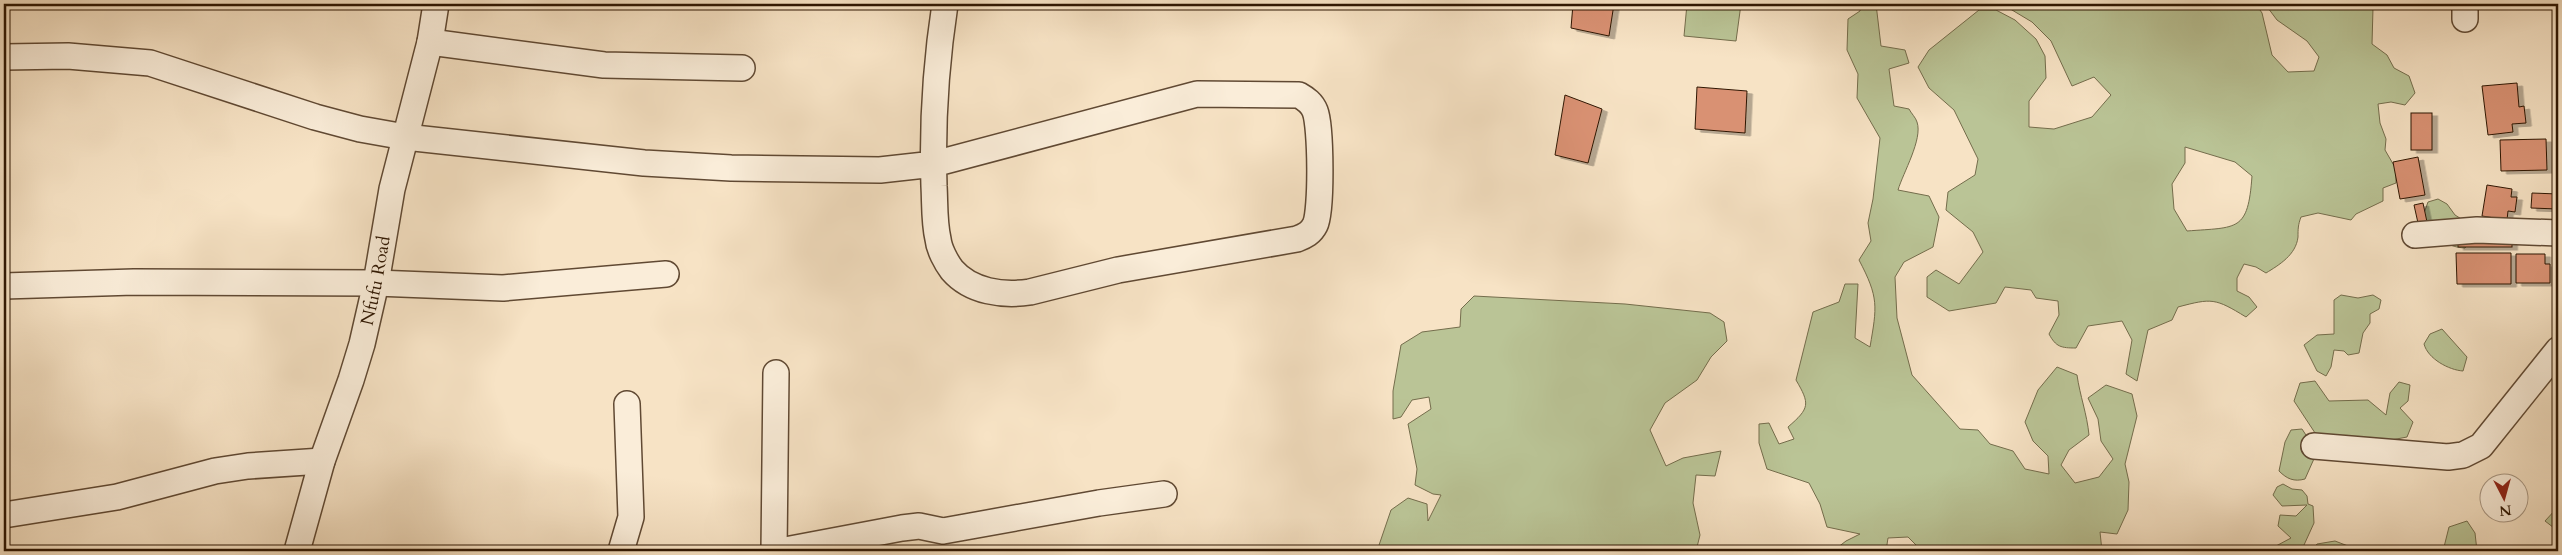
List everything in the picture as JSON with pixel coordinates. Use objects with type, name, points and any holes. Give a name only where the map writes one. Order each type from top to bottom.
[{"type":"street","name":"Nfufu Road","points":[[297,551],[322,461],[351,380],[376,283],[392,190],[430,42],[436,4]]},
{"type":"street","points":[[4,57],[68,56],[150,63],[315,117],[360,129],[405,136],[654,164],[731,168],[880,170],[934,164],[1197,94],[1299,96],[1312,105],[1319,126],[1317,216],[1311,232],[1297,239],[1118,270],[1030,292],[1015,294],[989,292],[970,283],[953,271],[940,246],[935,215],[934,164],[945,4]]},
{"type":"street","points":[[430,42],[604,65],[742,68]]},
{"type":"street","points":[[2416,235],[2477,230],[2558,233]]},
{"type":"street","points":[[4,286],[134,282],[376,283],[503,288],[666,274]]},
{"type":"street","points":[[2314,446],[2448,457],[2472,452],[2481,446],[2558,350]]},
{"type":"street","points":[[774,551],[776,373]]},
{"type":"street","points":[[621,551],[632,517],[627,404]]},
{"type":"street","points":[[4,515],[117,497],[216,471],[322,461]]},
{"type":"street","points":[[780,551],[793,547],[860,545],[913,527],[939,541],[1164,494]]},
{"type":"green space","points":[[1687,4],[1741,4],[1736,41],[1684,36]]},
{"type":"green space","points":[[1861,4],[1876,4],[1881,46],[1905,50],[1909,63],[1889,69],[1894,106],[1909,109],[1916,120],[1918,129],[1915,147],[1898,190],[1929,196],[1939,217],[1933,247],[1904,262],[1895,277],[1897,318],[1912,375],[1960,429],[1978,430],[1990,444],[2013,451],[2025,469],[2049,474],[2048,456],[2033,441],[2025,422],[2038,390],[2057,367],[2077,375],[2089,435],[2069,450],[2061,465],[2075,483],[2099,477],[2113,459],[2101,441],[2098,419],[2088,398],[2106,385],[2132,394],[2137,416],[2125,464],[2129,482],[2128,510],[2117,534],[2100,532],[2102,551],[1922,551],[1908,537],[1888,538],[1886,551],[1833,551],[1846,541],[1860,534],[1827,527],[1820,504],[1809,483],[1767,469],[1759,443],[1759,424],[1769,423],[1779,444],[1794,439],[1788,427],[1804,410],[1804,395],[1796,380],[1813,312],[1839,302],[1845,284],[1858,284],[1855,338],[1870,347],[1875,302],[1866,273],[1859,260],[1871,241],[1868,223],[1873,199],[1880,138],[1857,98],[1858,74],[1847,50],[1848,19],[1860,11]]},
{"type":"green space","points":[[2002,4],[2256,4],[2262,13],[2272,55],[2288,72],[2314,71],[2319,57],[2307,41],[2277,20],[2265,4],[2379,4],[2373,8],[2372,44],[2387,55],[2394,68],[2409,76],[2415,93],[2405,105],[2391,102],[2378,104],[2380,123],[2386,139],[2385,150],[2396,169],[2396,183],[2383,188],[2383,201],[2356,214],[2351,220],[2318,213],[2301,217],[2297,243],[2294,249],[2286,259],[2266,273],[2256,267],[2244,264],[2237,278],[2237,291],[2249,297],[2257,307],[2246,317],[2220,303],[2206,301],[2178,307],[2172,320],[2148,330],[2137,381],[2126,374],[2132,340],[2122,321],[2088,326],[2076,348],[2071,348],[2057,344],[2049,334],[2059,315],[2058,301],[2036,298],[2031,290],[2005,287],[1996,303],[1949,311],[1927,297],[1927,277],[1936,270],[1959,284],[1983,252],[1973,232],[1946,210],[1948,192],[1975,175],[1978,159],[1954,110],[1929,88],[1918,67],[1929,50],[1979,10],[1996,10],[2015,20],[2036,39],[2045,56],[2046,78],[2029,101],[2029,127],[2054,129],[2092,117],[2111,95],[2094,77],[2072,86],[2051,41],[2032,22]],"holes":[[[2185,147],[2235,162],[2252,176],[2247,208],[2243,217],[2229,227],[2187,231],[2174,209],[2172,184],[2185,163]]]},
{"type":"green space","points":[[2438,199],[2447,204],[2455,215],[2471,225],[2473,237],[2465,248],[2445,242],[2430,229],[2423,216],[2428,202]]},
{"type":"green space","points":[[2341,295],[2358,298],[2373,295],[2381,300],[2379,309],[2370,314],[2370,323],[2363,333],[2359,353],[2348,355],[2344,351],[2334,350],[2331,367],[2326,376],[2317,371],[2304,345],[2317,335],[2334,334],[2334,300]]},
{"type":"green space","points":[[1474,296],[1625,304],[1710,313],[1724,322],[1727,341],[1711,357],[1697,380],[1665,403],[1650,430],[1666,466],[1683,458],[1721,451],[1715,476],[1696,475],[1693,503],[1700,535],[1696,551],[1377,551],[1391,510],[1408,498],[1427,504],[1428,521],[1441,495],[1433,494],[1415,485],[1417,469],[1408,424],[1431,409],[1429,397],[1412,400],[1401,417],[1393,419],[1393,391],[1401,345],[1422,332],[1460,327],[1461,309]]},
{"type":"green space","points":[[2442,329],[2467,357],[2463,371],[2440,363],[2426,349],[2424,344],[2430,334]]},
{"type":"green space","points":[[2315,381],[2329,401],[2368,400],[2386,415],[2390,393],[2399,382],[2410,385],[2408,401],[2400,408],[2413,422],[2407,437],[2386,441],[2319,439],[2294,401],[2300,383]]},
{"type":"green space","points":[[2302,429],[2317,452],[2305,479],[2294,480],[2279,471],[2285,442],[2291,430]]},
{"type":"green space","points":[[2283,484],[2292,489],[2302,490],[2307,496],[2308,504],[2313,506],[2314,523],[2304,545],[2305,551],[2273,551],[2276,546],[2291,538],[2278,526],[2280,515],[2296,516],[2307,505],[2282,506],[2273,495],[2277,487]]},
{"type":"green space","points":[[2558,508],[2558,531],[2545,521]]},
{"type":"green space","points":[[2467,521],[2475,533],[2477,551],[2443,551],[2449,527]]},
{"type":"green space","points":[[2335,541],[2348,546],[2349,551],[2312,551],[2317,544]]},
{"type":"building","points":[[1573,4],[1614,4],[1609,36],[1571,28]]},
{"type":"building","points":[[2517,83],[2519,107],[2524,106],[2526,123],[2512,124],[2513,132],[2488,135],[2482,86]]},
{"type":"building","points":[[1697,87],[1747,91],[1745,133],[1695,129]]},
{"type":"building","points":[[1565,95],[1602,109],[1588,163],[1555,155]]},
{"type":"building","points":[[2411,113],[2432,113],[2432,150],[2411,150]]},
{"type":"building","points":[[2546,139],[2547,170],[2501,171],[2500,140]]},
{"type":"building","points":[[2418,157],[2425,195],[2400,199],[2393,162]]},
{"type":"building","points":[[2487,185],[2512,189],[2511,197],[2517,197],[2515,212],[2508,211],[2507,220],[2482,216]]},
{"type":"building","points":[[2532,193],[2558,194],[2558,209],[2531,208]]},
{"type":"building","points":[[2423,203],[2427,222],[2418,223],[2414,205]]},
{"type":"building","points":[[2458,233],[2512,233],[2512,247],[2458,247]]},
{"type":"building","points":[[2456,253],[2511,253],[2511,284],[2457,284]]},
{"type":"building","points":[[2516,254],[2545,254],[2545,264],[2550,264],[2550,283],[2516,283]]}]
